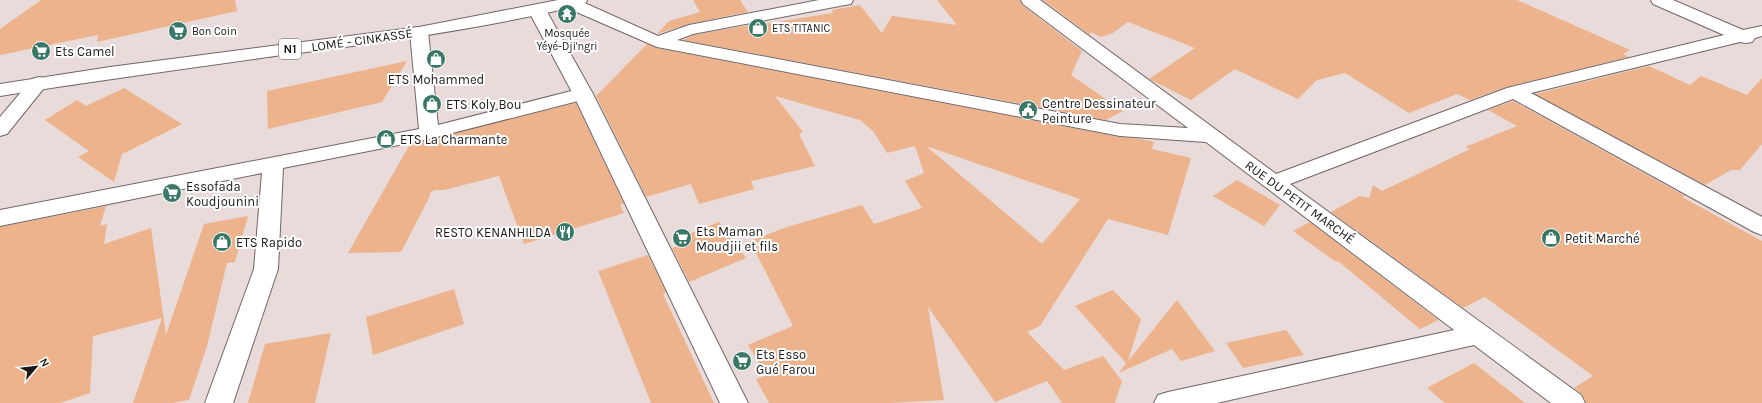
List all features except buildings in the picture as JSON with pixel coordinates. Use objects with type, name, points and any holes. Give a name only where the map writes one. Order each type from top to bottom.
[{"type":"main road","points":[[657,42],[690,30],[845,0]]},
{"type":"main road","name":"RUE DU PETIT MARCHÉ","points":[[1029,0],[1209,136],[1274,182],[1571,403]]},
{"type":"main road","points":[[1660,0],[1762,46]]},
{"type":"main road","points":[[575,1],[657,42],[1120,130],[1209,136]]},
{"type":"main road","name":"LOMÉ - CINKASSÉ","points":[[0,90],[39,83],[419,32],[537,10],[575,1]]},
{"type":"main road","points":[[537,10],[583,94],[734,403]]},
{"type":"main road","points":[[1274,182],[1514,92],[1762,31]]},
{"type":"main road","points":[[419,32],[429,133]]},
{"type":"main road","points":[[0,130],[39,83]]},
{"type":"main road","points":[[1514,92],[1762,227]]},
{"type":"main road","points":[[0,218],[274,165],[429,133],[583,94]]},
{"type":"main road","points":[[219,403],[266,269],[274,165]]},
{"type":"main road","points":[[1168,403],[1478,334]]},
{"type":"place","name":"Mosquée Yéyé-Dji'ngri","points":[[567,14]]},
{"type":"place","name":"ETS TITANIC","points":[[758,28]]},
{"type":"place","name":"Bon Coin","points":[[178,31]]},
{"type":"place","name":"Ets Camel","points":[[41,51]]},
{"type":"place","name":"ETS Mohammed","points":[[436,59]]},
{"type":"place","name":"ETS Koly Bou","points":[[432,104]]},
{"type":"place","name":"Centre Dessinateur Peinture","points":[[1028,110]]},
{"type":"place","name":"ETS La Charmante","points":[[386,139]]},
{"type":"place","name":"Essofada Koudjounini","points":[[172,193]]},
{"type":"place","name":"RESTO KENANHILDA","points":[[565,232]]},
{"type":"place","name":"Ets Maman Moudjii et fils","points":[[682,238]]},
{"type":"place","name":"Petit Marché","points":[[1551,238]]},
{"type":"place","name":"ETS Rapido","points":[[222,242]]},
{"type":"place","name":"Ets Esso Gué Farou","points":[[742,361]]}]
